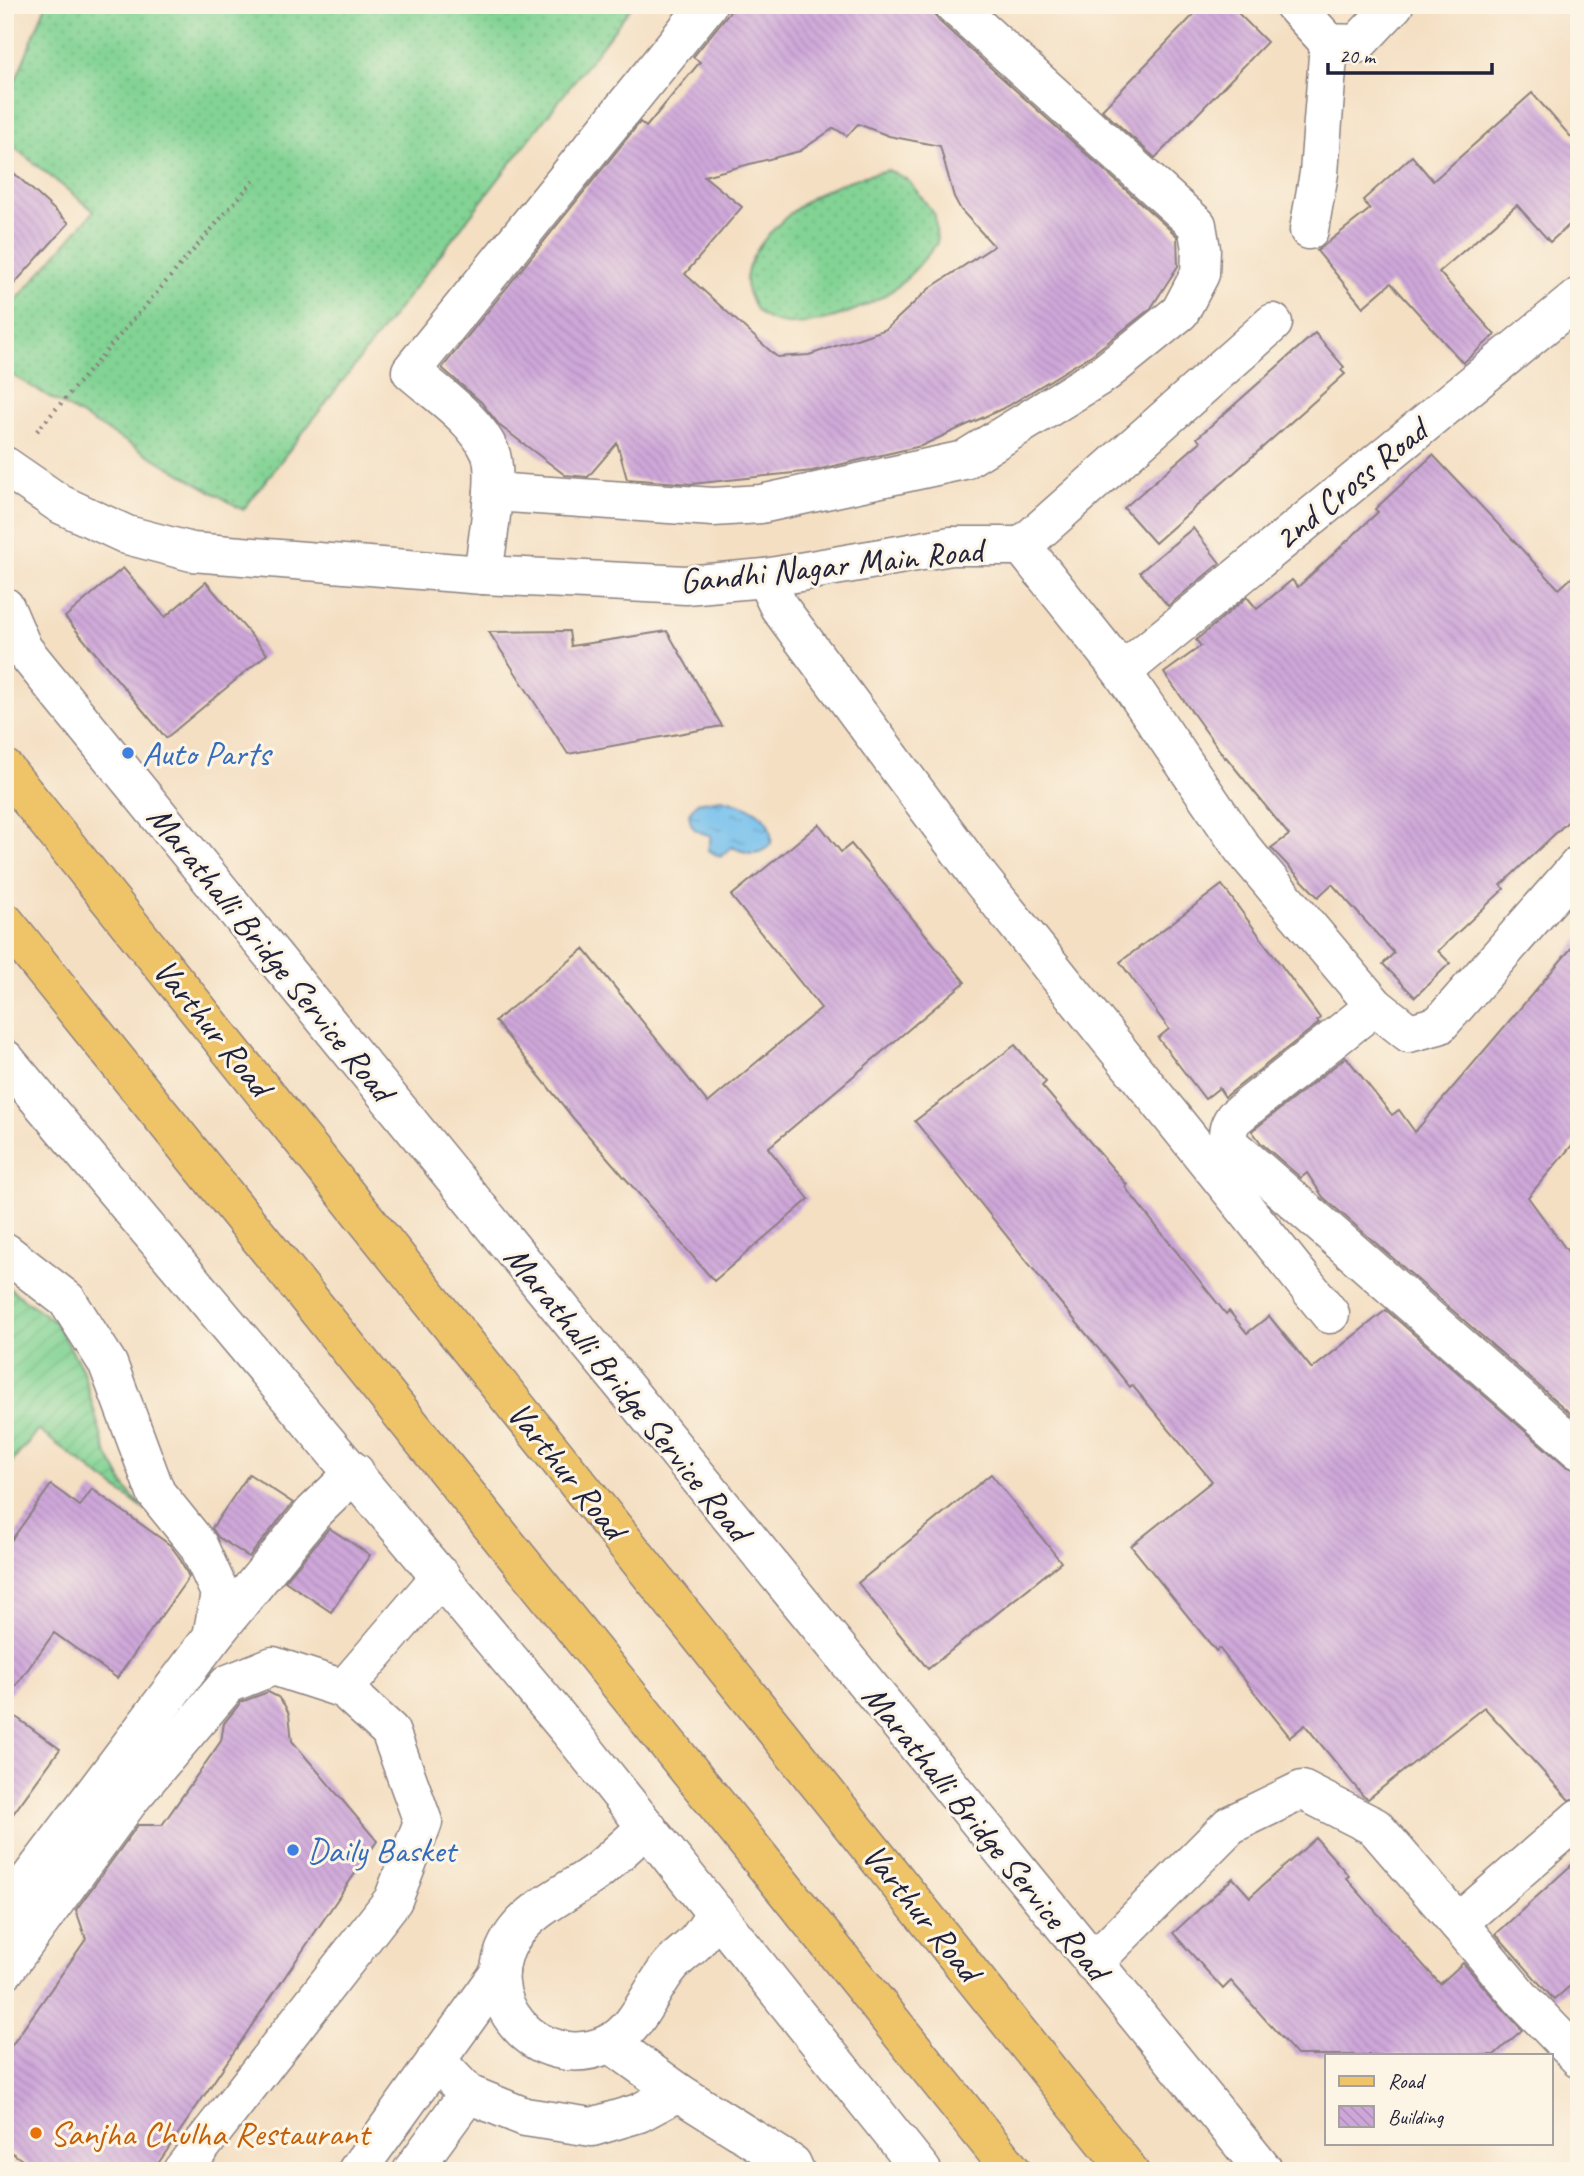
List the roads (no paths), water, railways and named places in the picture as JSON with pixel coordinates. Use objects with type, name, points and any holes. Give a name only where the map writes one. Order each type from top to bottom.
[{"type":"main road","name":"Varthur Road","points":[[5,769],[1129,2171]]},
{"type":"main road","points":[[5,922],[1012,2171]]},
{"type":"street","points":[[483,575],[493,492],[491,454],[474,427],[411,371],[707,5]]},
{"type":"street","points":[[493,492],[713,507],[761,504],[964,460],[1106,372],[1180,312],[1199,274],[1201,249],[1197,225],[954,5]]},
{"type":"street","points":[[1294,5],[1329,43],[1357,44],[1394,5]]},
{"type":"street","points":[[1310,230],[1319,173],[1329,43]]},
{"type":"street","name":"2nd Cross Road","points":[[1122,672],[1579,297]]},
{"type":"street","points":[[1022,547],[1273,323]]},
{"type":"street","name":"Gandhi Nagar Main Road","points":[[6,466],[60,504],[127,535],[192,552],[483,575],[686,585],[765,578],[951,546],[1022,547],[1122,672],[1242,848],[1375,1006],[1409,1033],[1439,1025],[1579,865]]},
{"type":"street","points":[[765,578],[779,607],[979,877],[1330,1314]]},
{"type":"street","name":"Marathalli Bridge Service Road","points":[[5,607],[23,649],[1264,2171]]},
{"type":"street","points":[[1375,1006],[1234,1118],[1228,1126],[1229,1144],[1579,1450]]},
{"type":"street","points":[[5,1059],[441,1576],[647,1827],[922,2171]]},
{"type":"street","points":[[5,1252],[67,1300],[108,1364],[156,1493],[198,1545],[220,1593],[212,1637]]},
{"type":"street","points":[[5,1912],[212,1637],[313,1513],[355,1472]]},
{"type":"street","points":[[344,1689],[441,1576]]},
{"type":"street","points":[[5,1970],[131,1798],[228,1684],[272,1667],[344,1689],[390,1731],[423,1822],[393,1900],[182,2171]]},
{"type":"street","points":[[1093,1963],[1230,1825],[1302,1790],[1375,1827],[1522,2000],[1579,2058]]},
{"type":"street","points":[[1458,1923],[1579,1818]]},
{"type":"street","points":[[647,1827],[598,1870],[529,1919],[515,1933],[505,1951],[500,1972],[502,1994],[511,2015],[525,2033],[544,2046],[566,2051],[589,2050],[610,2043],[626,2030],[670,1966],[696,1942],[716,1913]]},
{"type":"street","points":[[357,2171],[500,1972]]},
{"type":"street","points":[[610,2043],[678,2092],[792,2164],[795,2171]]},
{"type":"street","points":[[436,2060],[468,2094],[525,2117],[592,2127],[639,2113],[678,2092]]},
{"type":"street","points":[[412,2171],[468,2094]]},
{"type":"water","points":[[721,799],[749,807],[763,817],[771,833],[771,844],[757,853],[732,847],[720,857],[708,850],[711,836],[693,827],[689,813],[697,803]]},
{"type":"place","name":"Auto Parts","points":[[128,753]]},
{"type":"place","name":"Daily Basket","points":[[293,1850]]},
{"type":"place","name":"Sanjha Chulha Restaurant","points":[[36,2133]]}]
